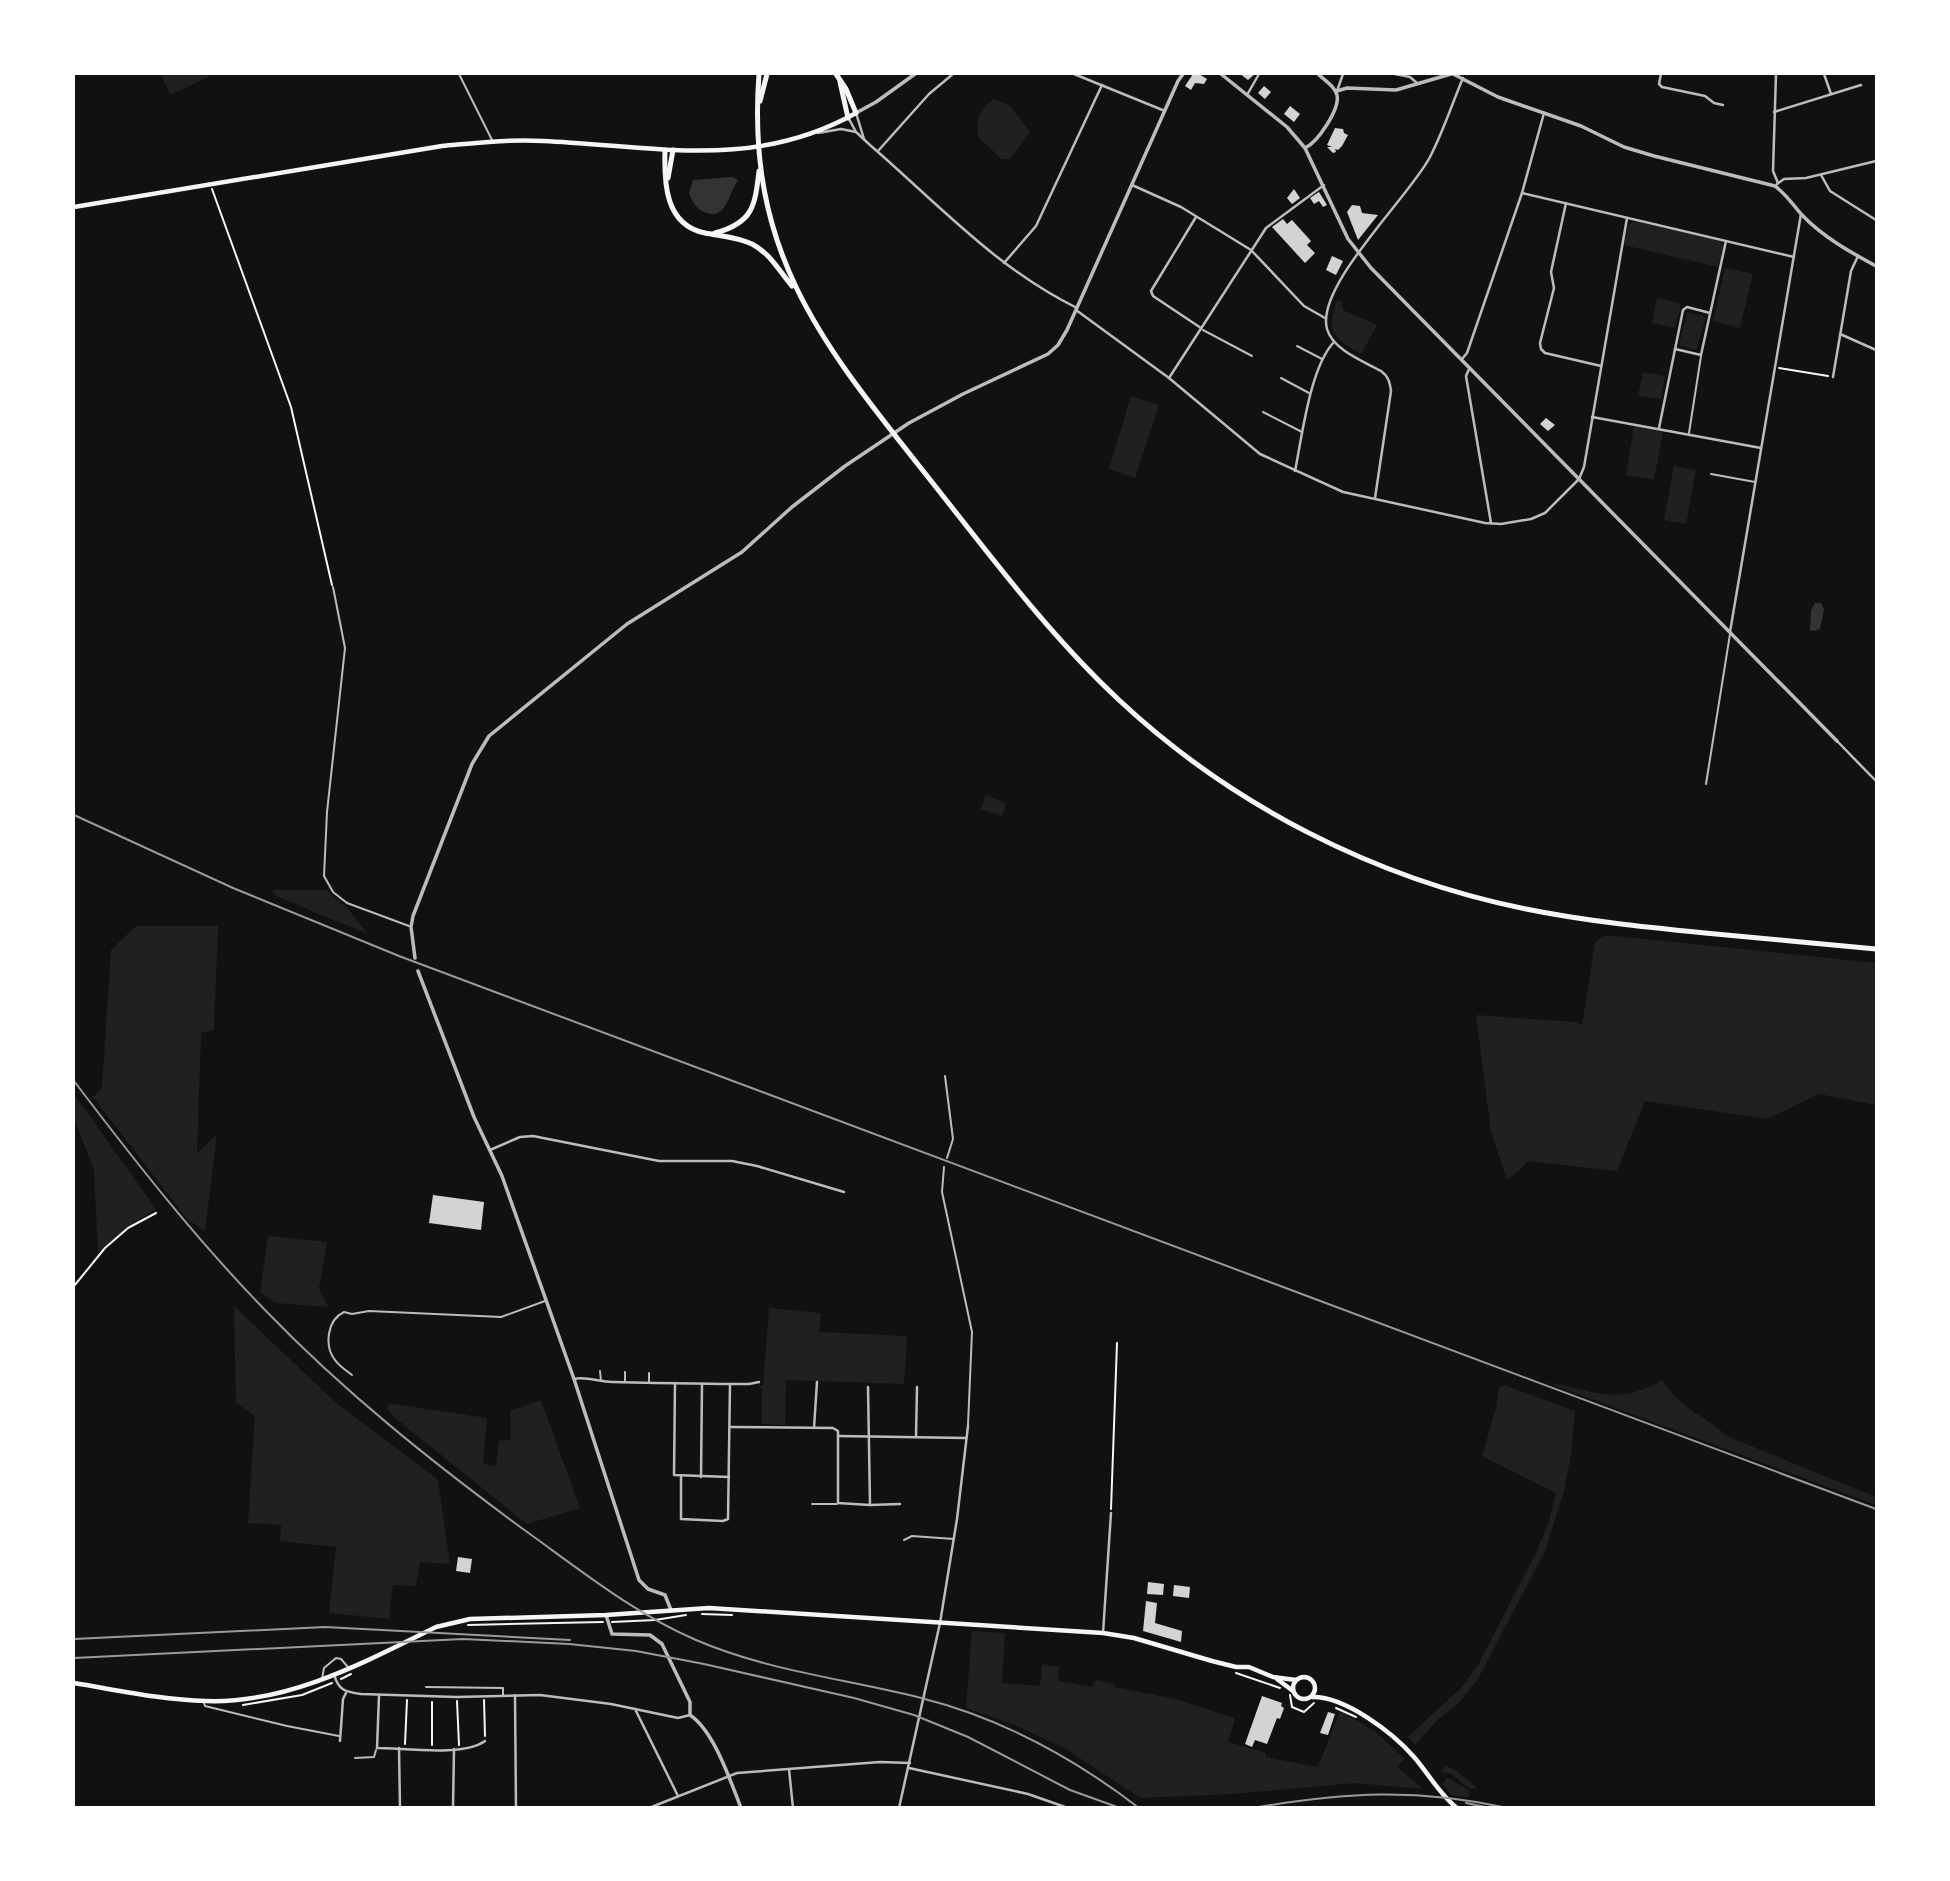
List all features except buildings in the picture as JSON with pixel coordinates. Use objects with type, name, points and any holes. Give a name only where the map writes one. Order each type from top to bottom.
[{"type":"highway","points":[[759,74],[757,111],[765,195],[788,272],[823,338],[863,396],[1068,649],[1161,737],[1243,795],[1337,846],[1428,883],[1496,903],[1586,920],[1877,949]]},
{"type":"highway","points":[[757,111],[767,74]]},
{"type":"highway","points":[[838,76],[856,113]]},
{"type":"highway","points":[[838,76],[848,118]]},
{"type":"highway","points":[[665,150],[666,185],[670,206],[678,219],[696,230],[741,239],[759,248],[775,261],[800,295]]},
{"type":"highway","points":[[666,185],[673,150]]},
{"type":"highway","points":[[712,234],[734,227],[751,211],[757,194],[760,160]]},
{"type":"main road","points":[[74,207],[442,146],[493,141],[563,142],[704,152],[738,150],[807,135],[856,113]]},
{"type":"main road","points":[[74,1683],[204,1702],[268,1696],[322,1679],[452,1622],[709,1608],[1103,1633],[1134,1638],[1236,1667],[1249,1667],[1273,1677],[1301,1699],[1327,1698]]},
{"type":"main road","points":[[1273,1677],[1296,1680],[1302,1676],[1310,1678],[1327,1698],[1365,1717],[1412,1754],[1457,1808]]},
{"type":"main road","points":[[1294,1692],[1296,1680]]},
{"type":"main road","points":[[1312,1697],[1316,1686]]},
{"type":"street","points":[[864,139],[856,113],[915,74]]},
{"type":"street","points":[[878,152],[929,94],[953,74]]},
{"type":"street","points":[[1074,74],[1165,111]]},
{"type":"street","points":[[415,958],[411,927],[413,916],[472,764],[489,736],[619,630],[742,552],[792,507],[875,446],[972,390],[1048,354],[1058,345],[1181,74]]},
{"type":"street","points":[[1221,74],[1287,127],[1305,148],[1339,223],[1357,253],[1877,781]]},
{"type":"street","points":[[1247,94],[1259,74]]},
{"type":"street","points":[[1318,74],[1337,91]]},
{"type":"street","points":[[1305,148],[1311,145],[1324,129],[1338,99],[1337,91],[1343,74]]},
{"type":"street","points":[[1395,74],[1410,78],[1418,85]]},
{"type":"street","points":[[1337,91],[1347,88],[1396,90],[1452,74],[1498,97],[1654,156],[1777,185]]},
{"type":"street","points":[[1661,74],[1659,84],[1662,87],[1705,96],[1723,106]]},
{"type":"street","points":[[1776,74],[1773,171],[1777,185],[1801,214],[1821,232],[1877,266]]},
{"type":"street","points":[[1824,74],[1831,94]]},
{"type":"street","points":[[1375,498],[1390,383],[1381,371],[1334,342],[1327,332],[1326,318],[1336,290],[1357,253],[1430,157],[1463,78]]},
{"type":"street","points":[[1004,263],[1036,226],[1102,85]]},
{"type":"street","points":[[1774,112],[1861,85]]},
{"type":"street","points":[[1462,359],[1467,353],[1522,193],[1544,113]]},
{"type":"street","points":[[848,118],[856,132],[1004,263],[1076,309],[1169,378],[1260,454],[1343,492],[1491,523],[1516,522],[1538,517],[1579,479],[1584,467],[1627,218]]},
{"type":"street","points":[[807,135],[841,129],[856,132]]},
{"type":"street","points":[[1777,185],[1784,179],[1821,175],[1877,161]]},
{"type":"street","points":[[1821,175],[1830,191],[1877,220]]},
{"type":"street","points":[[1132,185],[1181,207],[1251,250],[1304,306],[1326,318]]},
{"type":"street","points":[[1169,378],[1266,228],[1324,185]]},
{"type":"street","points":[[1522,193],[1794,257]]},
{"type":"street","points":[[1566,203],[1551,272],[1554,288],[1541,349],[1545,353],[1601,366]]},
{"type":"street","points":[[1730,633],[1801,214]]},
{"type":"street","points":[[1196,217],[1152,285],[1151,291],[1153,296],[1202,329]]},
{"type":"street","points":[[1674,349],[1701,355],[1726,241]]},
{"type":"street","points":[[1833,377],[1851,271],[1858,256]]},
{"type":"street","points":[[1658,428],[1685,308],[1710,313]]},
{"type":"street","points":[[1840,334],[1877,351]]},
{"type":"street","points":[[1294,471],[1310,393],[1323,360],[1334,342]]},
{"type":"street","points":[[1470,368],[1466,376],[1491,523]]},
{"type":"street","points":[[1592,417],[1762,448]]},
{"type":"street","points":[[418,971],[474,1117],[502,1175],[574,1379],[639,1580],[648,1590],[665,1595],[672,1612]]},
{"type":"street","points":[[490,1150],[520,1137],[533,1136],[659,1161],[732,1161],[844,1192]]},
{"type":"street","points":[[574,1379],[702,1384],[759,1382]]},
{"type":"street","points":[[814,1428],[817,1382]]},
{"type":"street","points":[[675,1383],[673,1472],[676,1477],[730,1477]]},
{"type":"street","points":[[701,1477],[702,1384]]},
{"type":"street","points":[[681,1477],[681,1518],[723,1521],[729,1515],[730,1384]]},
{"type":"street","points":[[868,1387],[870,1505]]},
{"type":"street","points":[[916,1437],[918,1387]]},
{"type":"street","points":[[900,1808],[940,1623],[968,1426]]},
{"type":"street","points":[[729,1427],[833,1428],[838,1431],[838,1503],[900,1504]]},
{"type":"street","points":[[838,1436],[966,1438]]},
{"type":"street","points":[[1103,1633],[1111,1513]]},
{"type":"street","points":[[606,1615],[612,1634],[650,1635],[662,1644],[690,1702],[690,1715]]},
{"type":"street","points":[[334,1674],[336,1682],[346,1692],[457,1697],[560,1696],[678,1718],[690,1715],[701,1722],[741,1808]]},
{"type":"street","points":[[340,1741],[343,1699],[346,1692]]},
{"type":"street","points":[[379,1695],[377,1748],[459,1749],[475,1747],[485,1741]]},
{"type":"street","points":[[515,1695],[516,1808]]},
{"type":"street","points":[[636,1710],[678,1796]]},
{"type":"street","points":[[399,1748],[400,1808]]},
{"type":"street","points":[[453,1808],[454,1749]]},
{"type":"street","points":[[649,1808],[727,1775],[880,1762],[910,1763]]},
{"type":"street","points":[[909,1768],[1028,1794],[1068,1808]]},
{"type":"street","points":[[789,1769],[793,1808]]},
{"type":"lane","points":[[460,74],[493,141]]},
{"type":"lane","points":[[1202,329],[1252,356]]},
{"type":"lane","points":[[1297,346],[1323,360]]},
{"type":"lane","points":[[1689,435],[1701,355]]},
{"type":"lane","points":[[1281,378],[1310,393]]},
{"type":"lane","points":[[1263,412],[1303,432]]},
{"type":"lane","points":[[1711,474],[1756,482]]},
{"type":"lane","points":[[332,587],[345,648],[327,813],[324,876],[333,892],[347,904],[411,927]]},
{"type":"lane","points":[[1706,784],[1730,633]]},
{"type":"lane","points":[[945,1076],[953,1139],[947,1158]]},
{"type":"lane","points":[[944,1167],[943,1192],[972,1332],[968,1426]]},
{"type":"lane","points":[[352,1375],[335,1360],[328,1345],[330,1326],[344,1311],[352,1314],[369,1311],[498,1318],[546,1301]]},
{"type":"lane","points":[[600,1371],[601,1382]]},
{"type":"lane","points":[[625,1372],[625,1382]]},
{"type":"lane","points":[[649,1373],[649,1383]]},
{"type":"lane","points":[[811,1504],[838,1503]]},
{"type":"lane","points":[[904,1540],[912,1536],[954,1539]]},
{"type":"lane","points":[[322,1679],[324,1668],[336,1658],[341,1659],[349,1668]]},
{"type":"lane","points":[[426,1687],[503,1688],[503,1696]]},
{"type":"lane","points":[[204,1702],[205,1706],[341,1736]]},
{"type":"lane","points":[[355,1758],[374,1757],[377,1748]]},
{"type":"path","points":[[211,185],[291,407],[332,587]]},
{"type":"path","points":[[1775,367],[1833,377]]},
{"type":"path","points":[[74,1286],[105,1248],[128,1228],[156,1213]]},
{"type":"path","points":[[1111,1513],[1117,1343]]},
{"type":"path","points":[[700,1614],[733,1615]]},
{"type":"path","points":[[459,1626],[656,1620],[688,1615]]},
{"type":"path","points":[[253,1705],[302,1695],[354,1672]]},
{"type":"path","points":[[1233,1672],[1287,1690],[1295,1709],[1304,1712],[1317,1701]]},
{"type":"path","points":[[405,1748],[407,1696]]},
{"type":"path","points":[[432,1696],[433,1749]]},
{"type":"path","points":[[457,1697],[459,1749]]},
{"type":"path","points":[[484,1697],[485,1741]]},
{"type":"path","points":[[1333,1707],[1363,1721]]},
{"type":"shaded area","points":[[161,74],[208,74],[209,77],[170,95]]},
{"type":"shaded area","points":[[994,99],[1009,105],[1030,132],[1010,159],[1002,159],[979,138],[979,116]]},
{"type":"shaded area","points":[[732,177],[738,180],[727,203],[719,212],[703,212],[693,202],[689,193],[693,180]]},
{"type":"shaded area","points":[[1635,221],[1719,241],[1723,245],[1718,267],[1624,245],[1628,225]]},
{"type":"shaded area","points":[[1725,268],[1753,274],[1740,328],[1713,321]]},
{"type":"shaded area","points":[[1657,298],[1681,304],[1675,328],[1652,323]]},
{"type":"shaded area","points":[[1342,300],[1343,310],[1377,325],[1361,354],[1334,334],[1334,312],[1337,301]]},
{"type":"shaded area","points":[[1687,312],[1706,317],[1696,350],[1679,345]]},
{"type":"shaded area","points":[[1643,372],[1665,376],[1661,399],[1638,396]]},
{"type":"shaded area","points":[[1131,396],[1159,405],[1135,478],[1109,469]]},
{"type":"shaded area","points":[[1634,426],[1663,432],[1654,480],[1626,475]]},
{"type":"shaded area","points":[[1674,466],[1696,470],[1686,524],[1664,520]]},
{"type":"shaded area","points":[[1815,603],[1821,603],[1824,609],[1820,629],[1814,631],[1810,630],[1811,611]]},
{"type":"shaded area","points":[[986,795],[1006,803],[1002,816],[981,809]]},
{"type":"shaded area","points":[[272,890],[326,890],[347,908],[368,934],[276,896]]},
{"type":"shaded area","points":[[136,926],[218,926],[214,1030],[201,1033],[197,1153],[217,1134],[205,1231],[187,1219],[93,1097],[102,1088],[111,950]]},
{"type":"shaded area","points":[[1606,935],[1876,963],[1876,1105],[1819,1094],[1767,1119],[1645,1101],[1617,1171],[1527,1161],[1507,1180],[1491,1132],[1476,1015],[1575,1022],[1582,1025],[1595,942]]},
{"type":"shaded area","points":[[74,1094],[156,1209],[134,1222],[98,1253],[94,1170],[74,1118]]},
{"type":"shaded area","points":[[268,1236],[327,1242],[319,1288],[328,1307],[276,1303],[260,1292]]},
{"type":"shaded area","points":[[234,1306],[334,1401],[438,1480],[450,1564],[420,1562],[416,1586],[393,1585],[389,1619],[329,1613],[336,1547],[280,1541],[281,1525],[248,1523],[255,1416],[236,1403]]},
{"type":"shaded area","points":[[769,1308],[821,1313],[819,1332],[907,1336],[904,1384],[786,1380],[785,1425],[762,1424],[762,1389],[759,1386],[763,1385]]},
{"type":"shaded area","points":[[1662,1380],[1684,1405],[1729,1437],[1876,1497],[1876,1505],[1546,1382],[1618,1395],[1632,1393]]},
{"type":"shaded area","points":[[1504,1385],[1575,1411],[1564,1491],[1545,1551],[1478,1679],[1457,1705],[1438,1719],[1415,1745],[1408,1737],[1463,1686],[1479,1663],[1535,1555],[1549,1521],[1556,1493],[1482,1456],[1496,1408],[1499,1387]]},
{"type":"shaded area","points":[[541,1400],[580,1508],[527,1524],[394,1417],[387,1408],[389,1404],[393,1404],[487,1418],[483,1464],[496,1466],[499,1441],[511,1439],[510,1411]]},
{"type":"shaded area","points":[[972,1631],[1005,1633],[1002,1683],[1040,1686],[1042,1664],[1059,1667],[1058,1681],[1093,1687],[1096,1680],[1114,1684],[1114,1687],[1175,1699],[1235,1718],[1228,1742],[1266,1753],[1265,1757],[1318,1767],[1340,1711],[1376,1732],[1405,1759],[1397,1767],[1423,1789],[1355,1783],[1233,1794],[1140,1798],[1066,1749],[1015,1725],[966,1708]]},
{"type":"shaded area","points":[[1444,1765],[1457,1771],[1478,1789],[1469,1788],[1450,1773],[1438,1772],[1443,1770]]},
{"type":"shaded area","points":[[1447,1777],[1470,1791],[1468,1797],[1451,1795],[1443,1784]]},
{"type":"tram line","points":[[74,1639],[325,1627],[570,1640]]},
{"type":"tram line","points":[[1466,1803],[1490,1808]]},
{"type":"railway","points":[[74,815],[233,888],[399,956],[1876,1509]]},
{"type":"railway","points":[[74,1081],[190,1227],[239,1283],[295,1340],[357,1398],[422,1452],[607,1589],[650,1617],[723,1651],[779,1667],[951,1706],[1008,1728],[1063,1756],[1139,1808]]},
{"type":"railway","points":[[74,1658],[463,1639],[569,1644],[636,1651],[854,1698],[914,1715],[968,1737],[1070,1790],[1120,1808]]},
{"type":"railway","points":[[1253,1808],[1319,1798],[1380,1794],[1442,1797],[1508,1808]]}]
